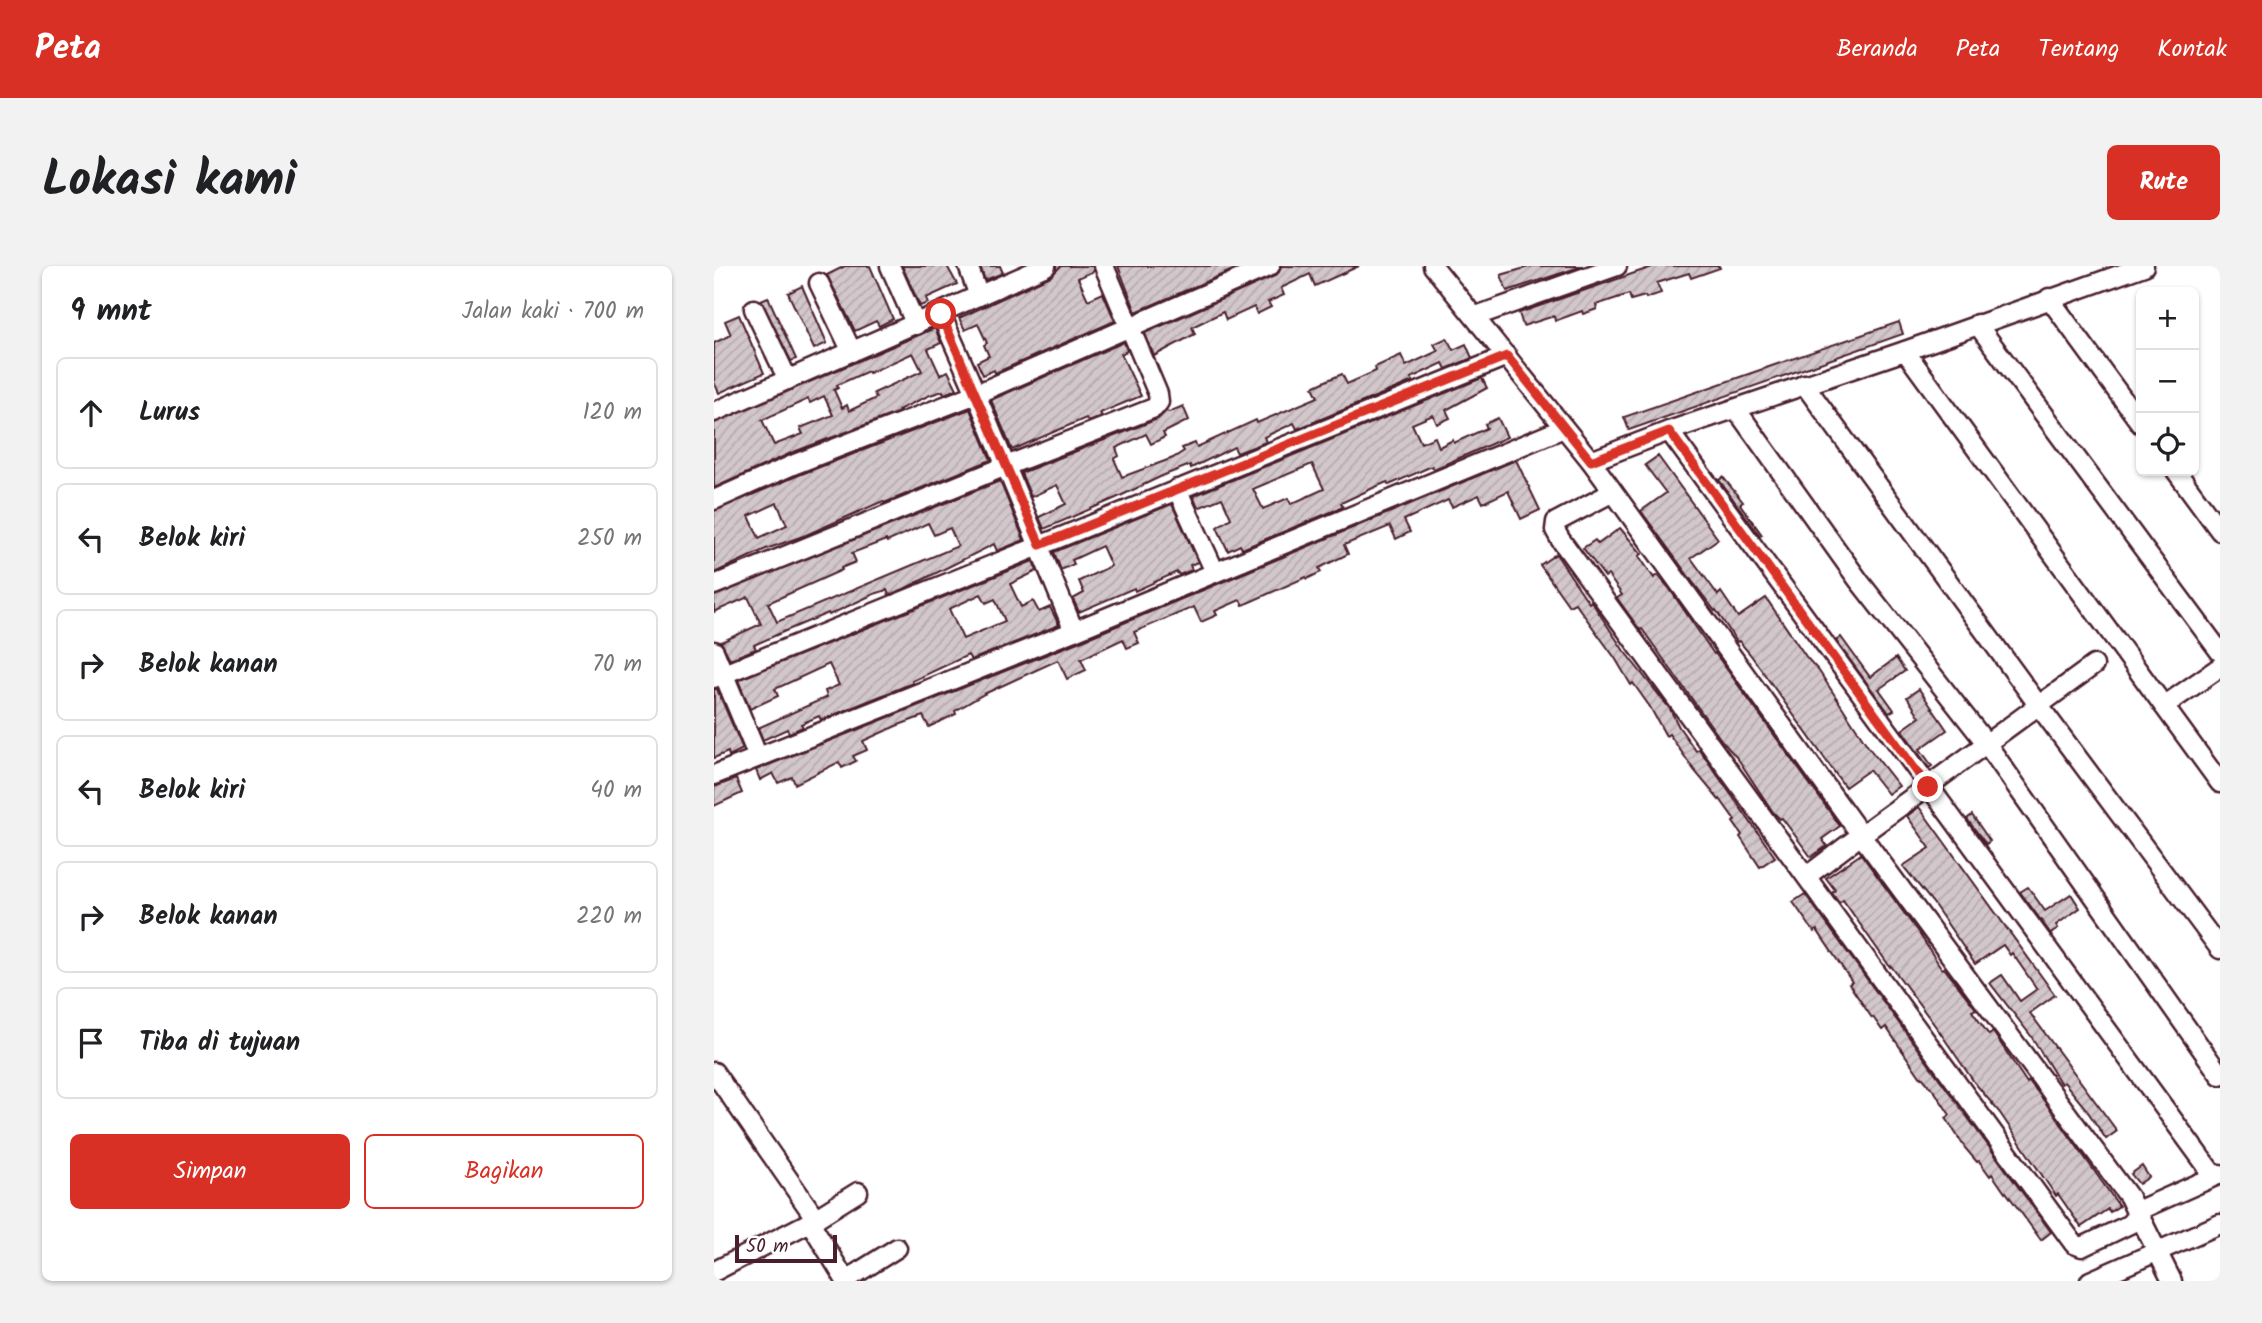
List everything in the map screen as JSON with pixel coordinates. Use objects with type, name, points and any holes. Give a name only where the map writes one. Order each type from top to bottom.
[{"type":"street","points":[[890,266],[916,325]]},
{"type":"street","points":[[968,266],[979,296]]},
{"type":"street","points":[[715,407],[788,380],[1046,266]]},
{"type":"street","points":[[714,585],[1006,466],[1150,411],[1158,405],[1158,394],[1104,266]]},
{"type":"street","points":[[714,500],[795,464],[976,394],[1270,266]]},
{"type":"street","points":[[1433,266],[1591,461],[1861,835],[2129,1197],[2172,1281]]},
{"type":"street","points":[[1476,316],[1617,266]]},
{"type":"street","points":[[1591,461],[1669,431],[2144,266]]},
{"type":"street","points":[[819,283],[852,352]]},
{"type":"street","points":[[2049,298],[2136,417]]},
{"type":"street","points":[[754,309],[788,380]]},
{"type":"street","points":[[941,314],[1074,631]]},
{"type":"street","points":[[1977,324],[2220,652]]},
{"type":"street","points":[[1905,351],[2220,783]]},
{"type":"street","points":[[719,676],[1507,356]]},
{"type":"street","points":[[1804,384],[2220,949]]},
{"type":"street","points":[[1735,409],[1859,581],[1986,743],[2220,1074]]},
{"type":"street","points":[[714,775],[1074,631],[1564,428]]},
{"type":"street","points":[[1669,431],[1928,787],[2217,1175],[2137,1211]]},
{"type":"street","points":[[2180,476],[2220,531]]},
{"type":"street","points":[[1177,489],[1215,572]]},
{"type":"street","points":[[1613,492],[1556,522],[1555,530],[2074,1244],[2082,1247],[2130,1224],[2137,1216],[2137,1211]]},
{"type":"street","points":[[714,651],[719,676],[758,757]]},
{"type":"street","points":[[1807,876],[2094,665]]},
{"type":"street","points":[[2164,706],[2220,667]]},
{"type":"street","points":[[714,1072],[813,1220],[846,1281],[897,1248]]},
{"type":"street","points":[[721,1281],[714,1271],[813,1220],[858,1192]]},
{"type":"street","points":[[2090,1281],[2220,1224]]},
{"type":"building","points":[[845,266],[870,266],[893,319],[879,326],[876,321],[855,331],[827,275]]},
{"type":"building","points":[[902,266],[947,266],[957,284],[926,298],[928,303],[920,306]]},
{"type":"building","points":[[980,266],[1000,266],[1003,273],[985,280]]},
{"type":"building","points":[[1061,266],[1093,266],[1094,271],[1078,278],[1088,300],[1103,293],[1115,321],[995,373],[994,370],[983,375],[977,362],[989,356],[984,345],[987,343],[978,324],[965,330],[959,318],[1051,276]]},
{"type":"building","points":[[1118,266],[1242,266],[1136,312]]},
{"type":"building","points":[[1281,266],[1359,266],[1315,286],[1310,274],[1281,288],[1284,295],[1268,302],[1271,307],[1257,314],[1254,307],[1226,320],[1223,312],[1192,327],[1195,334],[1154,356],[1145,333],[1275,276]]},
{"type":"building","points":[[1532,266],[1583,266],[1507,291],[1501,275]]},
{"type":"building","points":[[1655,266],[1720,268],[1691,278],[1689,273],[1657,283],[1661,293],[1646,298],[1645,296],[1631,300],[1629,294],[1596,305],[1597,309],[1583,314],[1582,311],[1555,321],[1554,316],[1523,326],[1519,313]]},
{"type":"building","points":[[802,286],[827,343],[814,349],[788,293]]},
{"type":"building","points":[[768,297],[796,359],[791,361],[761,300]]},
{"type":"building","points":[[739,315],[764,373],[719,393],[714,382],[714,343],[731,335],[725,321]]},
{"type":"building","points":[[1899,322],[1903,334],[1629,430],[1624,417]]},
{"type":"building","points":[[935,328],[941,343],[928,349],[940,375],[948,371],[957,389],[930,395],[898,410],[899,412],[791,453],[714,488],[714,423]],"holes":[[[913,353],[922,371],[874,393],[876,398],[849,411],[847,405],[842,408],[834,390],[838,388],[837,385]],[[824,396],[833,415],[800,428],[803,434],[774,445],[762,420],[808,399],[810,403]]]},
{"type":"building","points":[[1447,338],[1453,350],[1466,344],[1472,358],[1446,369],[1443,363],[1411,378],[1413,381],[1399,387],[1297,429],[1294,423],[1264,437],[1266,442],[1237,453],[1234,447],[1191,468],[1190,465],[1162,476],[1044,529],[1039,517],[1066,504],[1057,485],[1031,497],[1021,473],[1158,419],[1166,411],[1183,406],[1189,420],[1163,433],[1165,437],[1151,444],[1146,434],[1116,448],[1119,456],[1114,459],[1122,477],[1173,458],[1184,451],[1182,448],[1195,443],[1197,447],[1256,420],[1257,423],[1318,397],[1313,387],[1342,374],[1347,384],[1376,371],[1375,367],[1401,355],[1406,366],[1438,351],[1434,344]]},
{"type":"building","points":[[1124,342],[1127,351],[1121,354],[1141,396],[1100,413],[1102,416],[1088,422],[1086,418],[1012,450],[991,400]]},
{"type":"building","points":[[1482,378],[1487,388],[1446,410],[1450,418],[1437,424],[1433,415],[1412,424],[1421,443],[1435,437],[1439,447],[1487,428],[1485,424],[1498,418],[1507,437],[1434,469],[1432,466],[1389,485],[1387,482],[1341,503],[1343,507],[1242,549],[1240,545],[1228,551],[1217,527],[1231,518],[1222,498],[1198,508],[1193,496]],"holes":[[[1312,464],[1324,489],[1291,504],[1288,498],[1263,509],[1253,489]]]},
{"type":"building","points":[[970,409],[991,460],[884,503],[883,501],[714,573],[714,511]],"holes":[[[777,503],[787,525],[759,538],[749,516]]]},
{"type":"building","points":[[1658,456],[1718,539],[1691,558],[1718,595],[1721,592],[1738,617],[1766,598],[1819,671],[1869,748],[1899,786],[1888,794],[1869,770],[1845,787],[1750,654],[1737,642],[1641,511],[1666,493],[1645,465]]},
{"type":"building","points":[[1516,460],[1540,510],[1521,519],[1508,491],[1483,503],[1479,495],[1452,507],[1448,500],[1404,520],[1410,532],[1396,539],[1390,526],[1344,545],[1348,554],[1319,568],[1321,572],[1307,579],[1306,577],[1243,605],[1240,600],[1215,611],[1217,615],[1201,622],[1194,607],[1134,632],[1139,643],[1127,648],[1123,639],[1081,659],[1086,670],[1067,679],[1058,660],[984,694],[955,711],[956,714],[929,727],[923,716],[863,741],[867,750],[853,756],[856,761],[842,768],[839,762],[795,784],[792,777],[778,783],[773,773],[760,780],[756,770],[1078,642]]},
{"type":"building","points":[[1723,477],[1743,502],[1740,504],[1762,535],[1760,536],[1719,480]]},
{"type":"building","points":[[1000,481],[1024,540],[997,551],[994,544],[904,589],[889,595],[887,590],[874,594],[754,645],[756,649],[730,659],[721,642],[761,624],[748,597],[714,612],[714,596]],"holes":[[[928,523],[934,535],[950,528],[958,546],[777,622],[768,603],[856,562],[852,553],[886,540],[887,542]]]},
{"type":"building","points":[[1172,504],[1198,562],[1190,565],[1192,570],[1179,575],[1177,572],[1079,612],[1073,599],[1084,593],[1079,581],[1111,566],[1102,546],[1072,560],[1074,564],[1061,570],[1054,552]]},
{"type":"building","points":[[1620,528],[1642,554],[1639,556],[1654,578],[1658,575],[1669,588],[1840,826],[1822,839],[1827,846],[1811,857],[1782,818],[1773,812],[1738,759],[1722,741],[1642,629],[1640,630],[1617,598],[1622,595],[1608,575],[1605,577],[1583,548],[1595,540],[1598,544]]},
{"type":"building","points":[[1556,554],[1775,857],[1760,867],[1740,837],[1742,835],[1733,822],[1735,820],[1720,799],[1694,770],[1669,734],[1666,736],[1650,707],[1633,683],[1631,685],[1575,603],[1569,606],[1540,565]]},
{"type":"building","points":[[1033,561],[1037,571],[1010,584],[1021,607],[1033,601],[1039,612],[1050,607],[1059,625],[971,660],[968,655],[912,681],[913,683],[821,720],[819,716],[789,733],[787,729],[763,740],[758,728],[827,697],[825,691],[839,685],[829,664],[775,689],[778,696],[750,709],[738,680]],"holes":[[[981,594],[986,603],[995,599],[1005,621],[963,639],[949,609]]]},
{"type":"building","points":[[1841,637],[1870,677],[1896,658],[1905,671],[1879,689],[1894,710],[1889,713],[1836,641]]},
{"type":"building","points":[[714,689],[717,689],[743,749],[729,756],[728,752],[714,758]]},
{"type":"building","points":[[1919,689],[1947,730],[1920,749],[1932,766],[1929,768],[1902,730],[1920,717],[1907,697]]},
{"type":"building","points":[[736,779],[742,793],[714,806],[714,787]]},
{"type":"building","points":[[1919,807],[2055,995],[2030,1013],[2117,1131],[2106,1139],[2064,1082],[2061,1084],[2031,1036],[1990,983],[2002,975],[2020,1001],[2037,989],[2012,953],[2010,955],[2003,945],[1975,964],[1933,903],[1903,866],[1930,848],[1907,816]]},
{"type":"building","points":[[1972,815],[1990,841],[1986,844],[1967,819]]},
{"type":"building","points":[[1861,854],[1942,969],[1944,968],[1976,1009],[1972,1011],[1989,1035],[1993,1032],[2027,1083],[2029,1081],[2054,1114],[2119,1206],[2110,1212],[2108,1209],[2081,1227],[1843,900],[1839,903],[1832,893],[1835,890],[1826,878]]},
{"type":"building","points":[[2028,887],[2045,911],[2071,894],[2080,908],[2056,925],[2058,928],[2051,934],[2020,892]]},
{"type":"building","points":[[1805,894],[2051,1232],[2041,1240],[1992,1174],[1990,1176],[1965,1148],[1946,1118],[1950,1115],[1935,1092],[1921,1078],[1886,1027],[1882,1030],[1872,1018],[1849,984],[1852,982],[1817,930],[1814,932],[1793,902]]},
{"type":"building","points":[[2142,1166],[2149,1177],[2139,1184],[2131,1174]]},
{"type":"route","points":[[941,314],[1040,545],[1507,356],[1591,461],[1669,431],[1928,787]]}]
